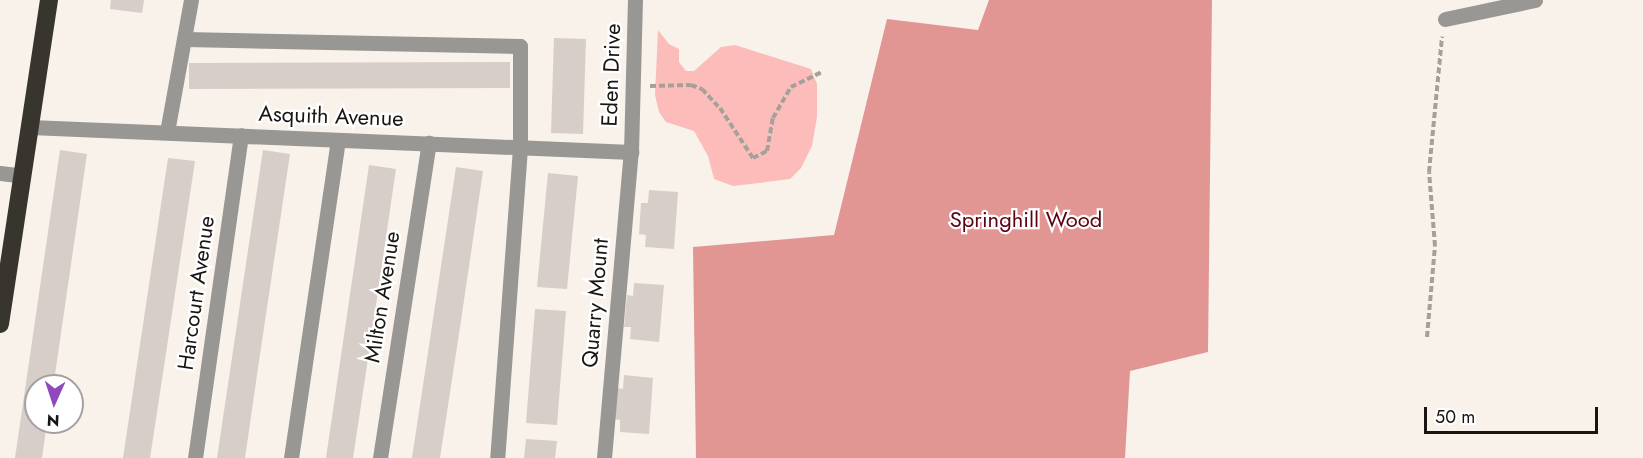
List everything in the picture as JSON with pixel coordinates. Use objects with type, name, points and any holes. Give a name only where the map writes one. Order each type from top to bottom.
[{"type":"highway","points":[[0,324],[49,0]]},
{"type":"street","points":[[167,132],[191,0]]},
{"type":"street","name":"Eden Drive","points":[[631,152],[635,0]]},
{"type":"street","points":[[1445,19],[1535,0]]},
{"type":"street","points":[[185,39],[520,46],[520,148],[497,458]]},
{"type":"street","name":"Asquith Avenue","points":[[30,127],[631,152]]},
{"type":"street","name":"Harcourt Avenue","points":[[195,458],[241,135]]},
{"type":"street","points":[[291,458],[338,140]]},
{"type":"street","name":"Milton Avenue","points":[[380,458],[429,142]]},
{"type":"street","name":"Quarry Mount","points":[[604,458],[631,152]]},
{"type":"street","points":[[0,173],[23,176]]},
{"type":"path","points":[[1427,337],[1435,246],[1428,172],[1445,19]]},
{"type":"path","points":[[634,88],[669,84],[702,89],[720,108],[753,158],[767,151],[773,118],[791,87],[822,72]]},
{"type":"shaded area","points":[[658,30],[669,44],[679,49],[679,62],[686,71],[694,71],[721,47],[735,45],[811,69],[817,84],[817,117],[812,146],[801,168],[790,179],[733,186],[714,179],[708,156],[694,131],[666,122],[659,112],[655,95]]},
{"type":"green space","name":"Springhill Wood","points":[[989,0],[1212,0],[1208,352],[1130,371],[1125,458],[696,458],[693,247],[834,235],[887,19],[978,30]]},
{"type":"building","points":[[111,0],[144,0],[142,13],[110,9]]},
{"type":"building","points":[[554,38],[586,39],[583,134],[551,133]]},
{"type":"building","points":[[510,62],[510,88],[189,89],[189,63]]},
{"type":"building","points":[[60,150],[87,154],[55,374],[27,374]]},
{"type":"building","points":[[263,150],[290,154],[245,458],[217,458]]},
{"type":"building","points":[[168,158],[195,161],[150,458],[123,458]]},
{"type":"building","points":[[369,165],[396,169],[353,458],[326,458]]},
{"type":"building","points":[[456,167],[483,171],[462,314],[440,458],[412,458]]},
{"type":"building","points":[[548,173],[578,176],[567,289],[537,287]]},
{"type":"building","points":[[649,190],[678,192],[674,249],[645,247],[646,235],[639,234],[641,203],[648,203]]},
{"type":"building","points":[[634,283],[664,285],[659,342],[630,339],[631,327],[624,327],[627,295],[633,296]]},
{"type":"building","points":[[535,309],[566,311],[557,425],[526,423]]},
{"type":"building","points":[[624,375],[653,378],[649,434],[620,432],[620,420],[614,419],[616,388],[623,389]]},
{"type":"building","points":[[24,396],[24,434],[45,434],[42,458],[15,458]]},
{"type":"building","points":[[526,439],[557,441],[555,458],[524,458]]}]
